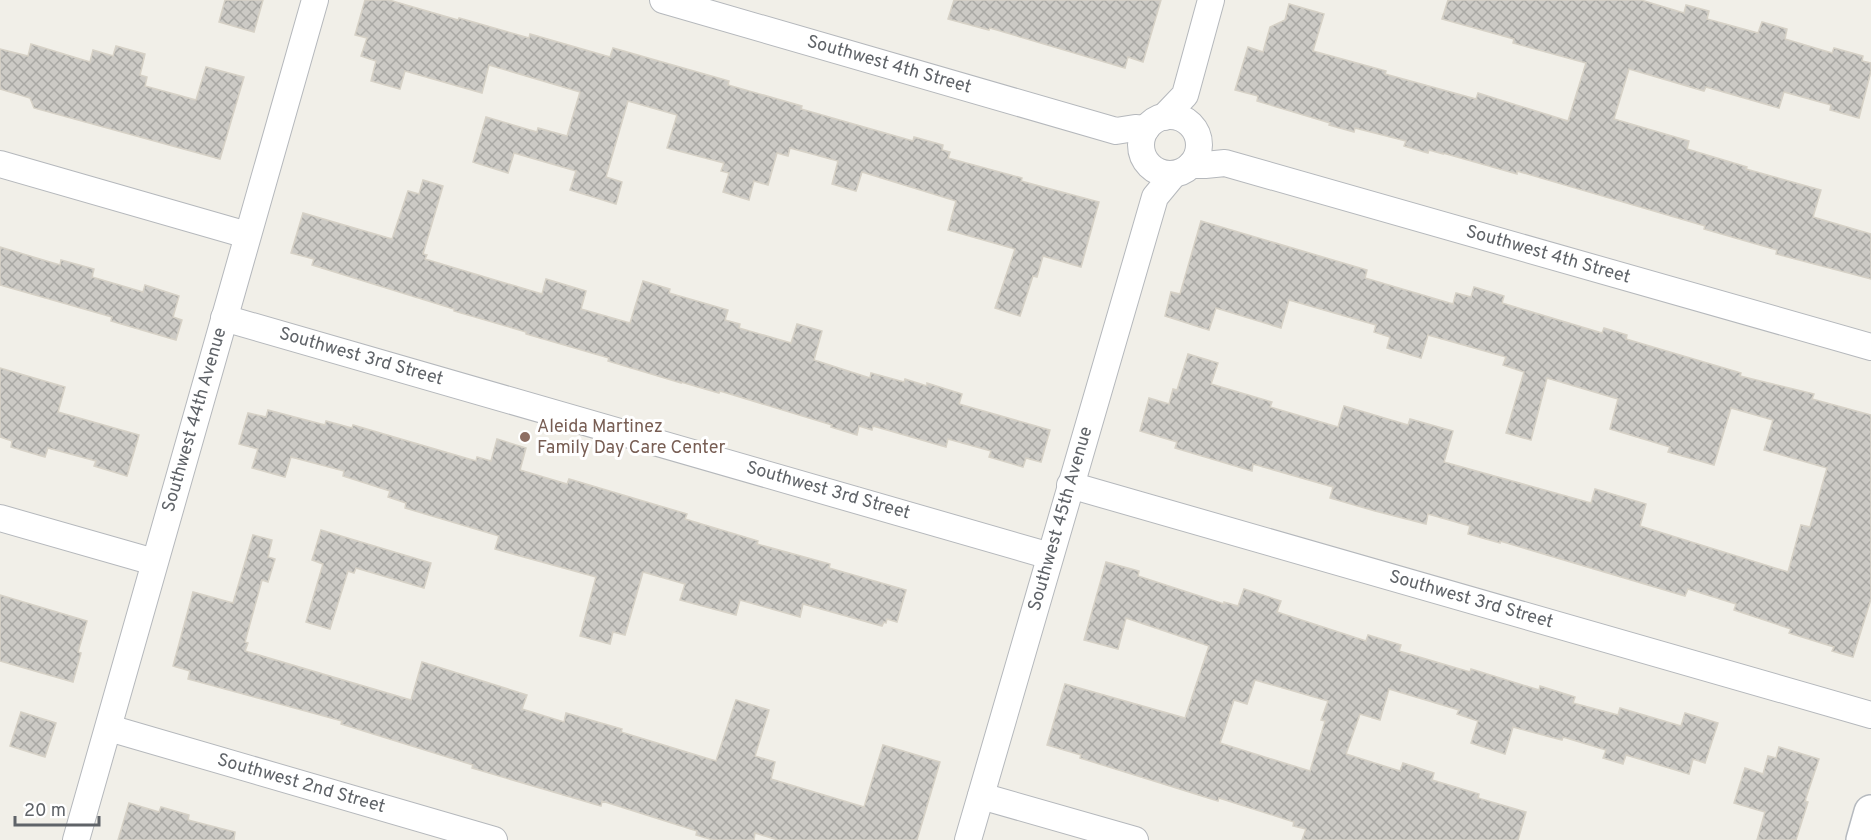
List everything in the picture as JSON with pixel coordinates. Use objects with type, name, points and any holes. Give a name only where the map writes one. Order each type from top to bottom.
[{"type":"street","name":"Southwest 44th Avenue","points":[[76,840],[315,0]]},
{"type":"street","name":"Southwest 4th Street","points":[[663,0],[1116,130],[1135,128],[1162,150],[1205,165],[1225,163],[1871,347]]},
{"type":"street","name":"Southwest 45th Avenue","points":[[968,840],[1155,197],[1162,150],[1185,95],[1211,0]]},
{"type":"street","name":"Southwest 45th Avenue","points":[[1185,95],[1194,131]]},
{"type":"street","points":[[1179,117],[1194,131],[1199,147],[1197,157],[1162,150],[1179,117]]},
{"type":"street","name":"Southwest 4th Street","points":[[1194,131],[1225,163]]},
{"type":"street","points":[[0,164],[247,235]]},
{"type":"street","name":"Southwest 3rd Street","points":[[224,318],[1050,556]]},
{"type":"street","name":"Southwest 3rd Street","points":[[1070,485],[1871,716]]},
{"type":"street","points":[[0,518],[154,562]]},
{"type":"street","name":"Southwest 2nd Street","points":[[109,729],[494,840]]},
{"type":"street","points":[[981,795],[1135,840]]},
{"type":"street","points":[[1863,840],[1871,812]]},
{"type":"building","points":[[225,0],[263,0],[254,32],[219,22]]},
{"type":"building","points":[[365,0],[389,0],[529,38],[530,34],[610,57],[613,48],[729,81],[728,85],[802,106],[801,109],[913,141],[914,137],[943,145],[942,150],[950,152],[948,158],[1099,202],[1081,267],[1043,256],[1037,277],[1033,276],[1020,316],[995,308],[1015,249],[948,230],[956,201],[862,172],[856,191],[832,184],[838,161],[790,148],[788,156],[777,153],[768,185],[754,181],[749,200],[723,192],[729,173],[721,171],[724,163],[667,148],[677,115],[628,101],[606,177],[622,182],[616,204],[570,190],[576,171],[514,153],[508,173],[473,162],[486,117],[537,132],[538,128],[567,136],[580,92],[489,65],[482,93],[405,71],[400,89],[371,81],[376,61],[361,56],[367,38],[355,35]]},
{"type":"building","points":[[954,0],[1161,0],[1143,62],[1128,57],[1125,68],[990,28],[989,30],[948,19]]},
{"type":"building","points":[[1448,0],[1641,0],[1684,13],[1686,5],[1709,11],[1707,19],[1758,33],[1762,22],[1787,29],[1785,39],[1832,53],[1834,48],[1863,56],[1862,61],[1871,63],[1871,71],[1859,118],[1830,110],[1831,105],[1784,92],[1779,108],[1706,87],[1704,91],[1629,69],[1614,119],[1689,141],[1687,149],[1747,167],[1746,169],[1821,190],[1813,217],[1871,234],[1871,279],[1776,254],[1777,250],[1704,229],[1705,226],[1517,171],[1517,174],[1429,150],[1428,153],[1404,146],[1406,141],[1355,128],[1354,132],[1329,125],[1330,123],[1257,101],[1258,96],[1235,90],[1248,47],[1263,52],[1270,27],[1285,20],[1289,4],[1324,14],[1313,51],[1476,99],[1478,93],[1568,121],[1586,63],[1513,43],[1514,39],[1442,19]]},
{"type":"building","points":[[31,44],[90,62],[93,50],[113,56],[116,46],[145,54],[140,75],[147,77],[145,86],[196,100],[206,67],[244,77],[220,159],[34,108],[30,98],[0,89],[0,49],[28,56]]},
{"type":"building","points":[[423,180],[443,186],[423,254],[427,255],[425,259],[542,294],[546,279],[586,291],[581,309],[630,323],[643,281],[670,289],[669,293],[728,310],[725,320],[740,324],[739,328],[791,343],[797,324],[822,331],[814,360],[870,378],[871,373],[904,382],[905,379],[927,386],[927,383],[962,394],[959,404],[1050,430],[1041,462],[1026,458],[1023,467],[989,457],[991,451],[948,439],[946,447],[873,426],[872,430],[859,426],[857,435],[831,427],[832,425],[720,391],[719,393],[681,383],[608,361],[609,358],[526,334],[526,332],[312,265],[314,259],[291,253],[303,213],[392,239],[408,191],[419,194]]},
{"type":"building","points":[[1201,221],[1367,270],[1365,278],[1453,304],[1456,293],[1471,297],[1474,287],[1504,296],[1502,303],[1602,333],[1604,328],[1627,335],[1626,339],[1741,373],[1740,376],[1814,394],[1812,399],[1871,415],[1871,599],[1853,657],[1832,651],[1834,647],[1789,633],[1791,629],[1734,610],[1736,604],[1688,589],[1685,596],[1500,541],[1500,543],[1468,534],[1470,526],[1428,514],[1426,524],[1330,498],[1333,487],[1253,464],[1252,471],[1175,448],[1177,442],[1140,431],[1149,398],[1169,404],[1173,389],[1177,390],[1188,354],[1218,363],[1211,384],[1272,402],[1270,407],[1338,427],[1344,406],[1408,425],[1410,419],[1453,431],[1444,462],[1591,503],[1595,489],[1646,504],[1640,526],[1788,572],[1801,525],[1810,527],[1827,468],[1764,450],[1773,420],[1731,408],[1714,465],[1668,452],[1670,447],[1610,429],[1618,399],[1547,378],[1531,440],[1506,433],[1524,372],[1503,365],[1506,357],[1428,335],[1421,358],[1387,348],[1390,337],[1374,332],[1376,325],[1289,300],[1281,328],[1216,308],[1209,330],[1165,316],[1171,292],[1180,294]]},
{"type":"building","points":[[0,247],[60,265],[61,260],[94,269],[92,277],[143,292],[145,285],[179,296],[173,317],[182,320],[176,340],[111,321],[112,317],[0,285]]},
{"type":"building","points":[[0,368],[65,387],[58,412],[139,435],[127,476],[94,466],[96,461],[48,448],[45,457],[11,447],[12,441],[0,437]]},
{"type":"building","points":[[268,410],[325,425],[326,421],[352,428],[353,425],[476,461],[477,457],[491,461],[497,439],[526,448],[520,470],[567,484],[569,479],[687,514],[685,519],[758,541],[757,544],[830,564],[829,568],[906,590],[897,622],[887,619],[882,626],[803,604],[800,617],[740,600],[736,615],[680,600],[685,584],[643,572],[625,635],[613,632],[610,644],[580,636],[596,577],[495,549],[499,536],[405,508],[406,503],[388,497],[390,491],[343,476],[344,471],[291,457],[285,477],[252,468],[258,449],[239,444],[248,413],[266,417]]},
{"type":"building","points":[[321,530],[431,563],[424,588],[356,568],[354,573],[348,571],[330,629],[306,622],[323,564],[312,560]]},
{"type":"building","points":[[253,535],[272,540],[268,557],[275,559],[268,582],[262,580],[245,642],[248,643],[245,651],[411,700],[422,662],[527,695],[522,709],[564,722],[566,713],[622,729],[621,732],[716,761],[736,700],[769,710],[755,756],[775,762],[771,779],[864,807],[883,745],[940,762],[917,840],[778,840],[755,833],[754,840],[713,840],[696,835],[697,831],[602,801],[601,806],[472,768],[473,765],[341,724],[342,721],[188,679],[190,671],[173,666],[193,592],[233,603]]},
{"type":"building","points":[[1106,562],[1139,571],[1138,576],[1224,604],[1224,602],[1238,606],[1244,589],[1281,601],[1277,612],[1366,641],[1368,635],[1401,645],[1399,651],[1470,672],[1471,669],[1539,690],[1540,686],[1575,697],[1573,703],[1618,715],[1620,708],[1681,726],[1685,713],[1718,723],[1705,763],[1693,759],[1689,774],[1626,755],[1623,764],[1603,758],[1606,750],[1563,737],[1562,740],[1513,727],[1505,754],[1471,743],[1478,721],[1457,714],[1459,710],[1389,689],[1380,720],[1360,714],[1346,754],[1400,771],[1403,763],[1434,773],[1432,780],[1479,794],[1478,798],[1526,812],[1518,840],[1302,840],[1306,829],[1293,826],[1294,822],[1080,758],[1081,755],[1047,745],[1065,684],[1185,718],[1209,646],[1126,618],[1118,649],[1084,640]],"holes":[[[1255,680],[1328,701],[1321,720],[1325,721],[1310,771],[1220,743],[1234,700],[1247,704]]]},
{"type":"building","points":[[0,595],[87,621],[78,652],[81,653],[73,682],[0,661]]},
{"type":"building","points":[[21,712],[56,723],[45,757],[10,746]]},
{"type":"building","points":[[1779,747],[1819,759],[1805,801],[1808,802],[1796,840],[1757,840],[1765,812],[1734,803],[1745,768],[1763,774],[1768,756],[1776,758]]},
{"type":"building","points":[[129,803],[159,812],[161,807],[189,815],[188,820],[235,832],[234,840],[118,840]]},
{"type":"place","name":"Aleida Martinez Family Day Care Center","points":[[525,437]]}]
